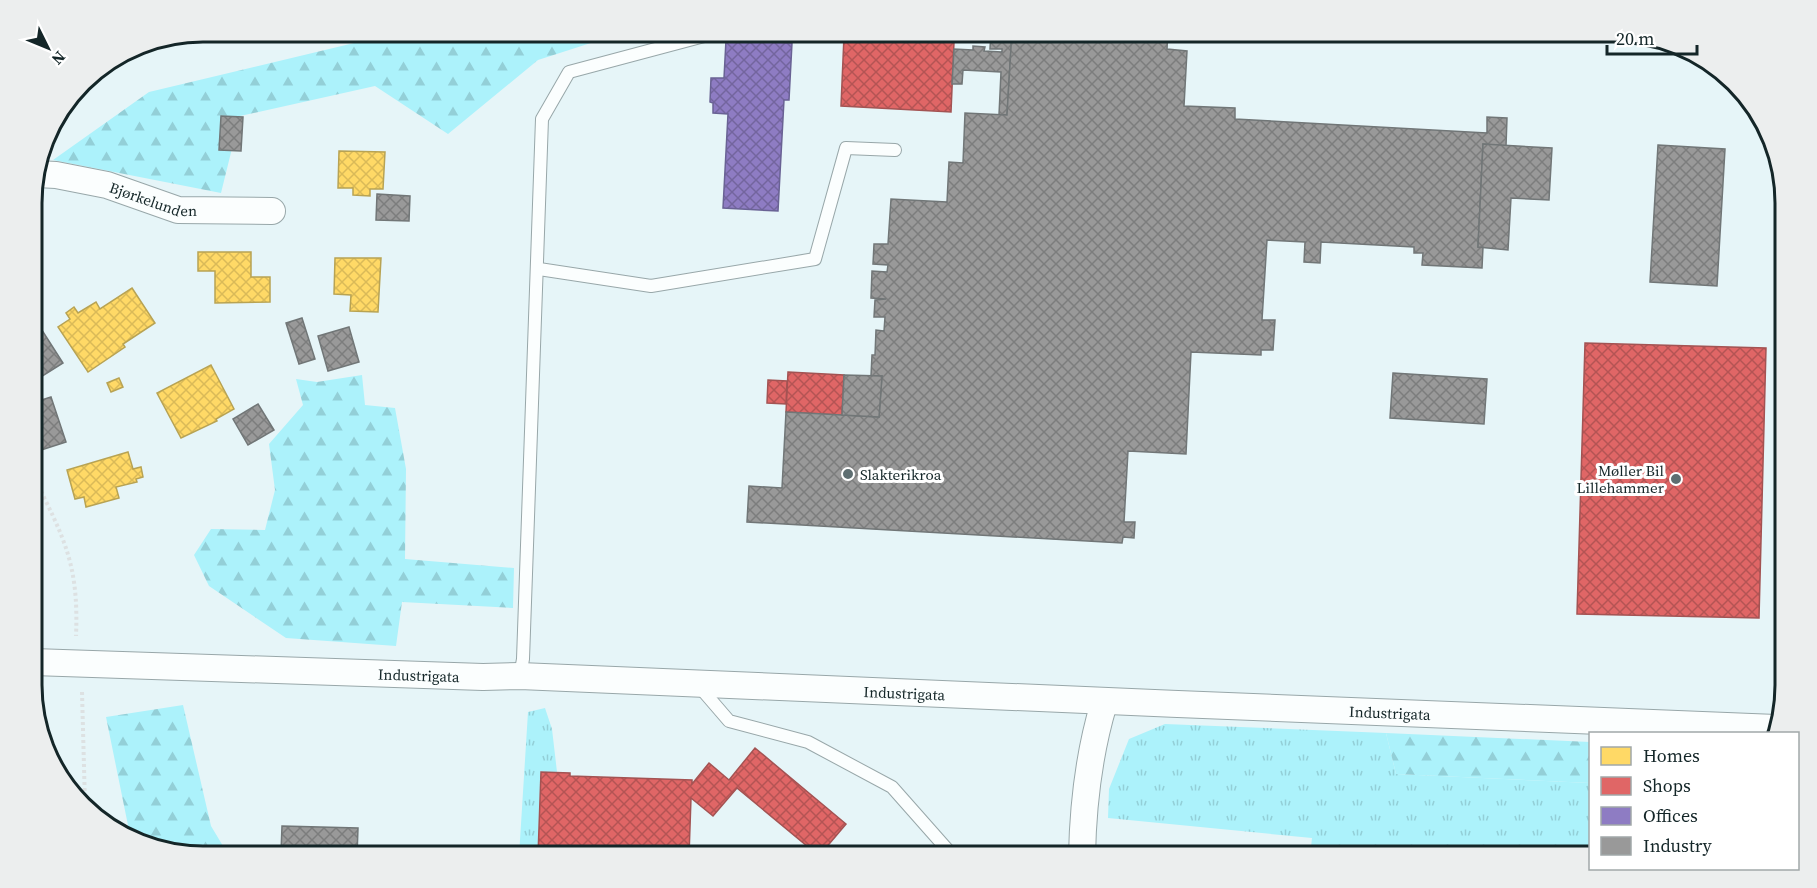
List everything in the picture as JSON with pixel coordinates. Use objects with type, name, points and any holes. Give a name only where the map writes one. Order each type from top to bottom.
[{"type":"street","name":"Bjørkelunden","points":[[44,174],[107,185],[178,210],[272,211]]},
{"type":"street","name":"Industrigata","points":[[42,665],[80,676],[520,676],[1104,703],[1397,711],[1769,728]]},
{"type":"street","points":[[1083,846],[1086,788],[1096,728],[1104,703]]},
{"type":"lane","points":[[520,676],[523,659],[539,269],[542,119],[569,72],[684,42]]},
{"type":"lane","points":[[539,269],[651,286],[815,259],[846,148],[895,150]]},
{"type":"lane","points":[[698,684],[729,721],[808,742],[892,787],[944,846]]},
{"type":"path","points":[[42,493],[61,532],[76,581],[75,647],[80,676],[85,794]]},
{"type":"green space","points":[[358,42],[594,42],[538,60],[448,134],[375,86],[240,116],[221,193],[53,160],[149,92]]},
{"type":"green space","points":[[362,375],[365,405],[395,408],[406,469],[405,559],[514,568],[513,608],[402,602],[396,646],[286,638],[209,586],[194,555],[211,529],[265,530],[275,490],[269,444],[303,405],[296,379],[317,382]]},
{"type":"green space","points":[[183,705],[211,826],[223,846],[171,843],[128,827],[106,717]]},
{"type":"green space","points":[[545,708],[552,729],[557,772],[541,772],[538,846],[520,846],[528,712]]},
{"type":"green space","points":[[1165,724],[1386,733],[1396,774],[1589,783],[1589,846],[1311,846],[1312,838],[1108,818],[1109,789],[1129,739]]},
{"type":"green space","points":[[1386,733],[1589,742],[1589,783],[1396,774]]},
{"type":"building: Homes","points":[[339,151],[385,152],[383,189],[370,189],[370,196],[353,195],[353,188],[338,188]]},
{"type":"building: Homes","points":[[198,252],[251,252],[251,277],[270,277],[270,302],[215,303],[215,271],[198,271]]},
{"type":"building: Homes","points":[[335,258],[381,258],[378,312],[350,311],[351,295],[334,294]]},
{"type":"building: Homes","points":[[132,288],[155,323],[123,344],[125,347],[88,372],[58,327],[70,319],[66,313],[74,307],[78,313],[96,302],[100,309]]},
{"type":"building: Homes","points":[[211,365],[234,409],[216,419],[217,421],[181,438],[157,393]]},
{"type":"building: Homes","points":[[119,378],[123,387],[111,392],[107,383]]},
{"type":"building: Homes","points":[[128,452],[133,469],[141,467],[143,477],[136,479],[137,482],[116,487],[119,498],[86,507],[84,497],[75,499],[67,470]]},
{"type":"building: Shops","points":[[844,42],[954,42],[951,112],[841,106]]},
{"type":"building: Shops","points":[[1585,343],[1766,348],[1759,618],[1577,614]]},
{"type":"building: Shops","points":[[788,372],[844,375],[842,415],[786,412]]},
{"type":"building: Shops","points":[[768,380],[787,381],[786,404],[767,403]]},
{"type":"building: Shops","points":[[755,748],[846,824],[827,846],[807,846],[737,788],[713,816],[691,798],[689,846],[538,846],[541,772],[570,773],[570,776],[692,780],[692,784],[709,763],[729,780]]},
{"type":"building: Offices","points":[[726,42],[792,43],[789,100],[784,100],[778,211],[723,208],[728,114],[713,113],[713,103],[710,102],[711,78],[724,78]]},
{"type":"building: Industry","points":[[990,42],[1011,42],[1007,115],[999,115],[1001,72],[963,70],[962,84],[952,84],[954,49],[973,50],[973,46],[985,47],[984,51],[1002,52],[1002,49],[990,49]]},
{"type":"building: Industry","points":[[1011,42],[1167,42],[1167,49],[1187,51],[1184,106],[1235,108],[1235,119],[1487,133],[1487,117],[1507,118],[1506,146],[1483,144],[1478,247],[1483,247],[1482,268],[1422,265],[1423,253],[1414,253],[1414,247],[1321,242],[1320,263],[1304,262],[1305,242],[1267,240],[1262,320],[1275,320],[1273,350],[1261,350],[1261,355],[1191,352],[1186,454],[1128,451],[1124,522],[1135,522],[1134,538],[1123,537],[1122,543],[747,522],[749,486],[782,488],[786,412],[879,417],[882,376],[871,376],[872,355],[875,355],[876,330],[884,331],[885,317],[874,317],[875,300],[886,299],[871,298],[872,271],[887,272],[888,265],[873,264],[874,244],[888,244],[891,199],[947,202],[949,162],[963,163],[965,113],[1007,115]]},
{"type":"building: Industry","points":[[221,116],[243,117],[241,151],[219,150]]},
{"type":"building: Industry","points":[[1483,144],[1552,148],[1549,200],[1511,198],[1508,250],[1478,247]]},
{"type":"building: Industry","points":[[1658,145],[1725,149],[1717,286],[1650,282]]},
{"type":"building: Industry","points":[[377,194],[410,196],[409,221],[376,220]]},
{"type":"building: Industry","points":[[302,318],[315,359],[299,364],[286,323]]},
{"type":"building: Industry","points":[[349,327],[359,362],[328,371],[318,336]]},
{"type":"building: Industry","points":[[42,330],[63,363],[42,376]]},
{"type":"building: Industry","points":[[1393,373],[1487,379],[1484,424],[1390,418]]},
{"type":"building: Industry","points":[[844,375],[882,376],[879,417],[842,415]]},
{"type":"building: Industry","points":[[51,397],[66,442],[42,450],[42,400]]},
{"type":"building: Industry","points":[[258,404],[274,430],[248,445],[233,419]]},
{"type":"building: Industry","points":[[282,826],[358,828],[357,846],[281,846]]},
{"type":"place","name":"Slakterikroa","points":[[848,474]]},
{"type":"place","name":"Møller Bil Lillehammer","points":[[1676,479]]}]
